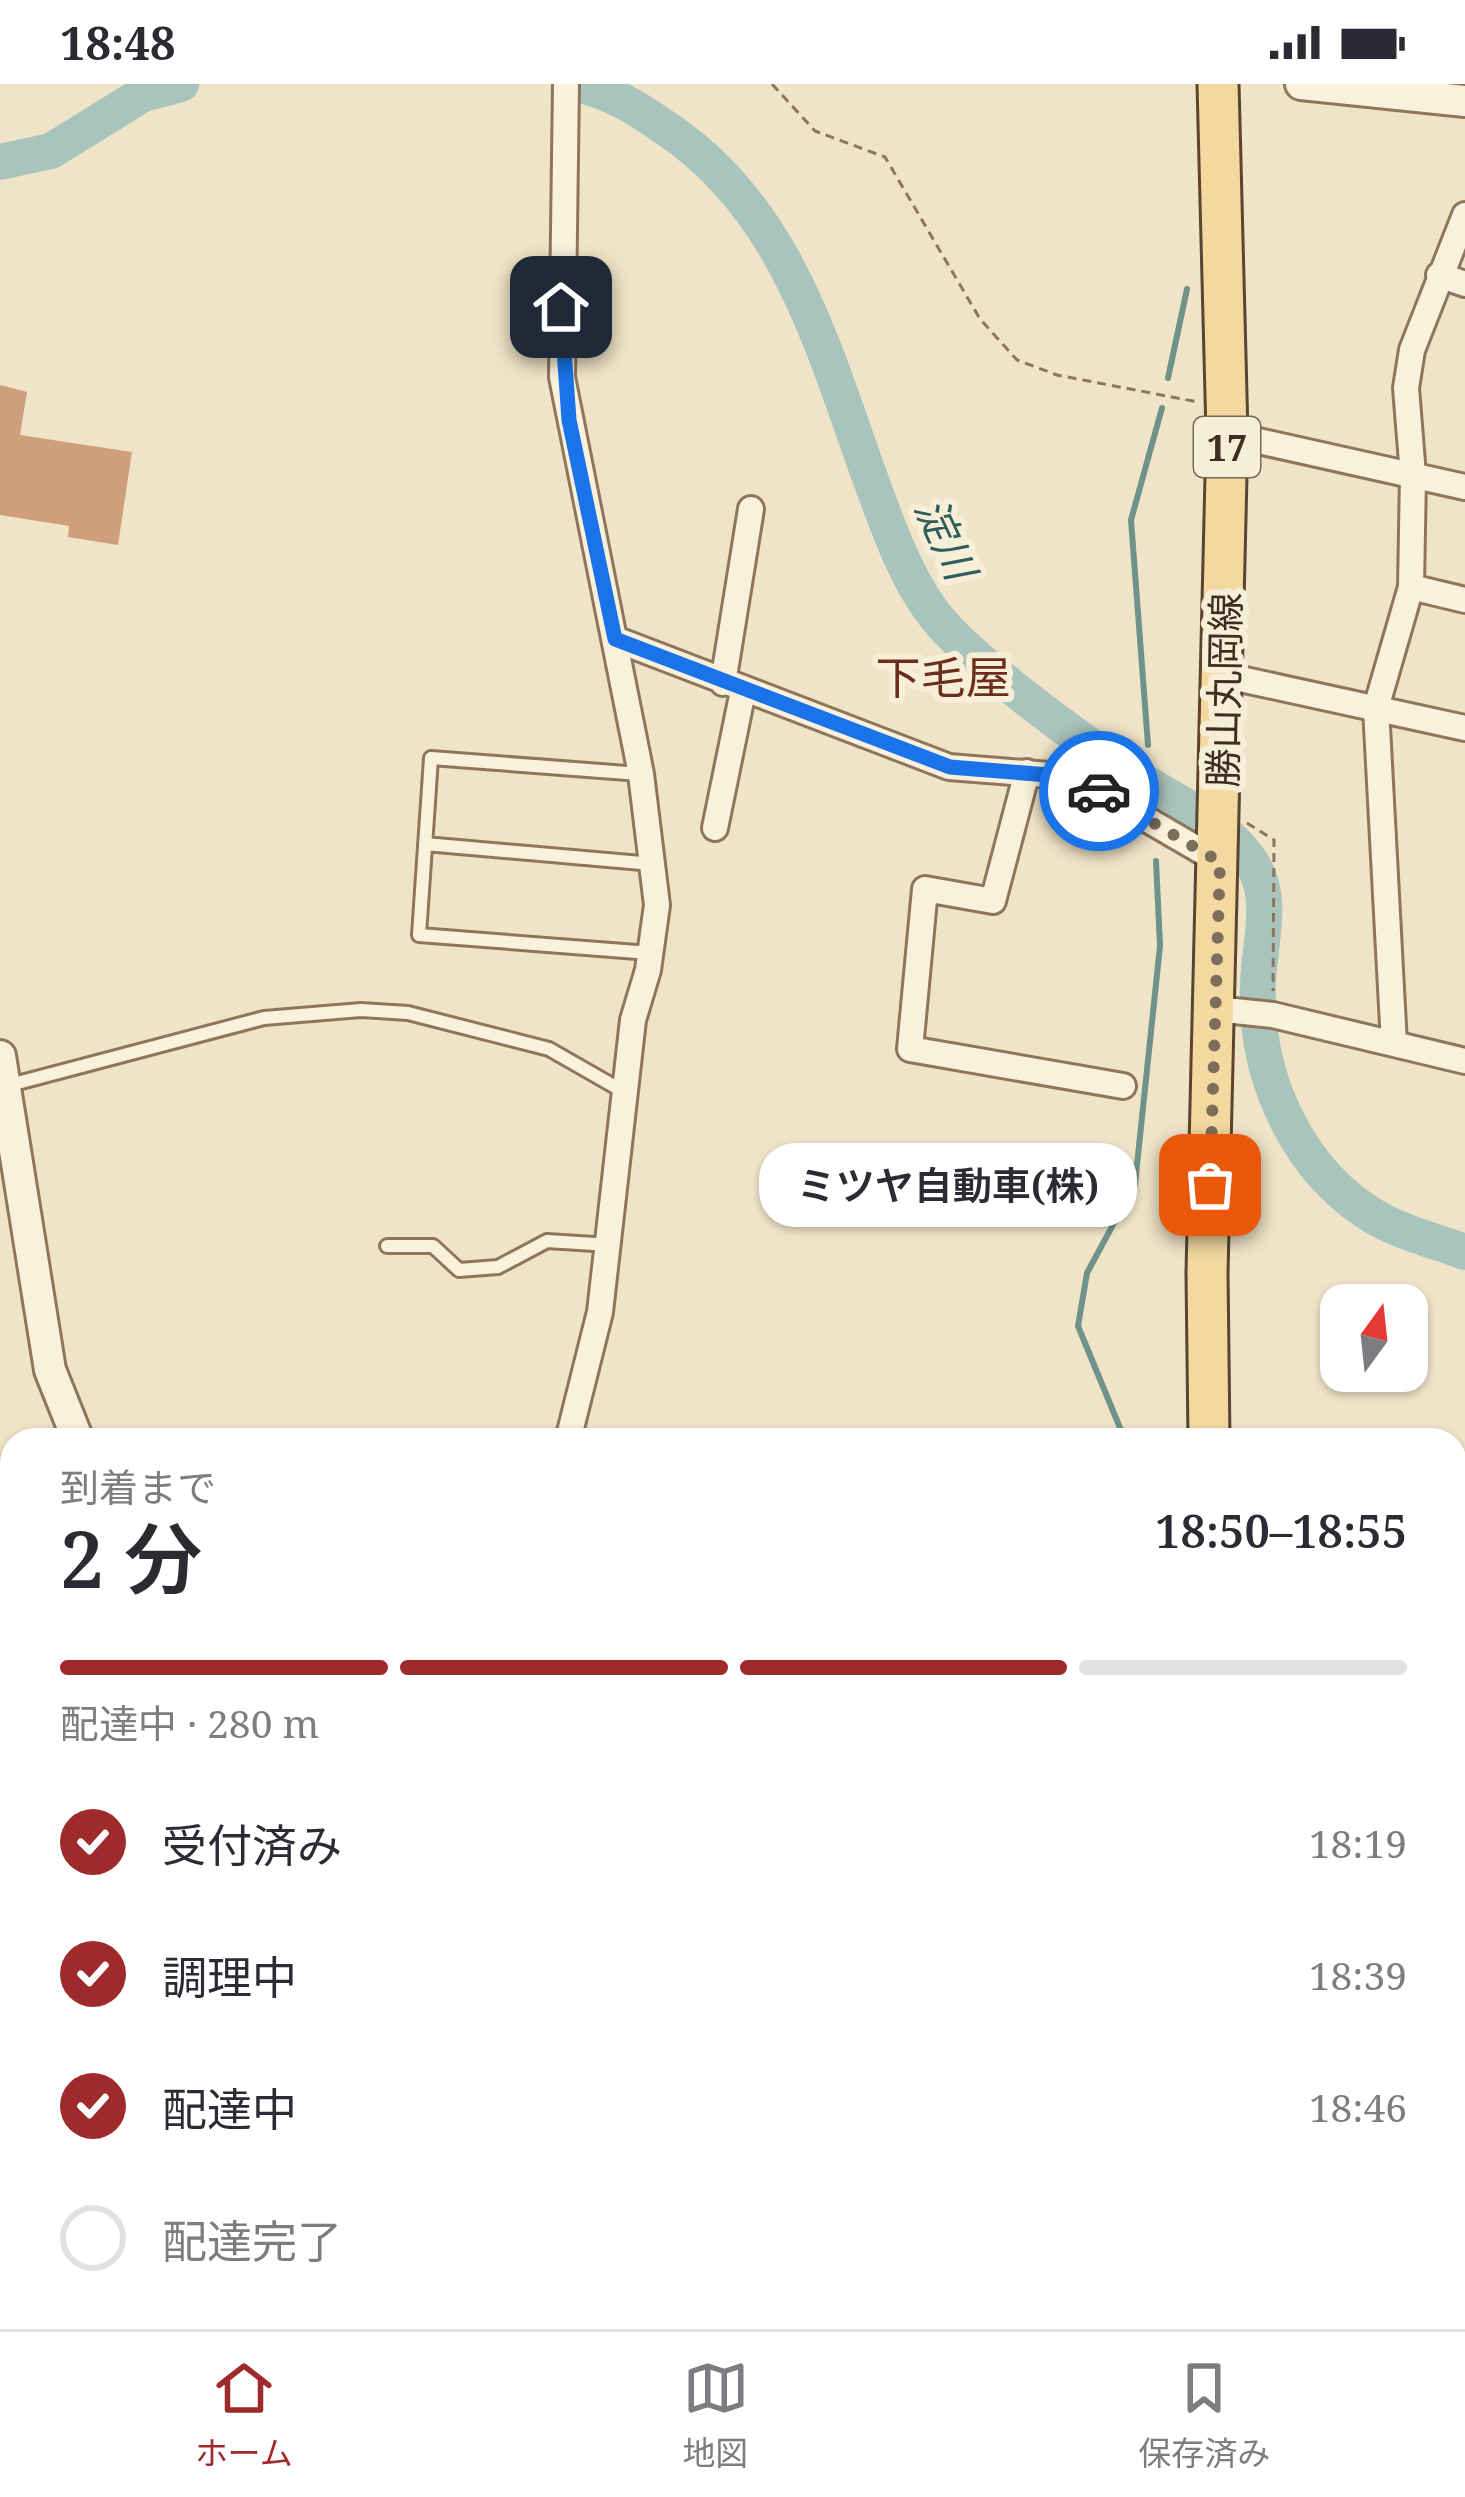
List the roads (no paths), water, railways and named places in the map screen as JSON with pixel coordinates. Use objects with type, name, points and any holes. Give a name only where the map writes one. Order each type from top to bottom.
[{"type":"main road","name":"勝山丸岡線","points":[[1209,1428],[1207,1274],[1224,1010],[1220,832],[1227,422],[1218,84]]},
{"type":"street","points":[[566,84],[562,376],[641,774],[657,905],[633,1020],[612,1245],[571,1428]]},
{"type":"street","points":[[1301,84],[1465,101]]},
{"type":"street","points":[[1394,1044],[1376,707],[1412,587],[1413,475],[1406,388],[1412,350],[1465,214]]},
{"type":"street","points":[[1439,275],[1465,284]]},
{"type":"street","points":[[1227,422],[1465,487]]},
{"type":"street","points":[[715,828],[752,509]]},
{"type":"street","points":[[1412,587],[1465,600]]},
{"type":"street","points":[[615,639],[950,767],[1073,777],[1220,832]]},
{"type":"street","points":[[1222,675],[1465,728]]},
{"type":"street","points":[[1028,772],[993,901],[925,889],[910,1048],[1123,1086]]},
{"type":"street","points":[[1224,1010],[1273,1015],[1465,1060]]},
{"type":"street","points":[[3,1087],[50,1370],[73,1428]]},
{"type":"lane","points":[[641,774],[431,758],[419,935],[650,953]]},
{"type":"lane","points":[[425,844],[654,864]]},
{"type":"lane","points":[[3,1087],[264,1018],[361,1010],[408,1013],[549,1049],[627,1094]]},
{"type":"lane","points":[[387,1246],[433,1246],[459,1270],[498,1267],[547,1241],[612,1245]]},
{"type":"waterway","name":"淀川","points":[[0,162],[51,151],[143,94],[181,84]]},
{"type":"waterway","points":[[575,84],[633,107],[707,160],[772,241],[818,335],[898,550],[921,595],[946,628],[1050,717],[1213,824],[1243,851],[1263,894],[1259,1018],[1264,1053],[1286,1119],[1325,1176],[1351,1200],[1390,1225],[1465,1252]]},
{"type":"waterway","points":[[1168,378],[1187,289]]},
{"type":"waterway","points":[[1148,745],[1131,520],[1162,408]]},
{"type":"waterway","points":[[1120,1428],[1078,1326],[1087,1273],[1135,1184],[1160,946],[1156,861]]},
{"type":"place","name":"ミツヤ自動車(株)","points":[[1210,1185]]},
{"type":"district","name":"下毛屋","points":[[943,676]]}]
